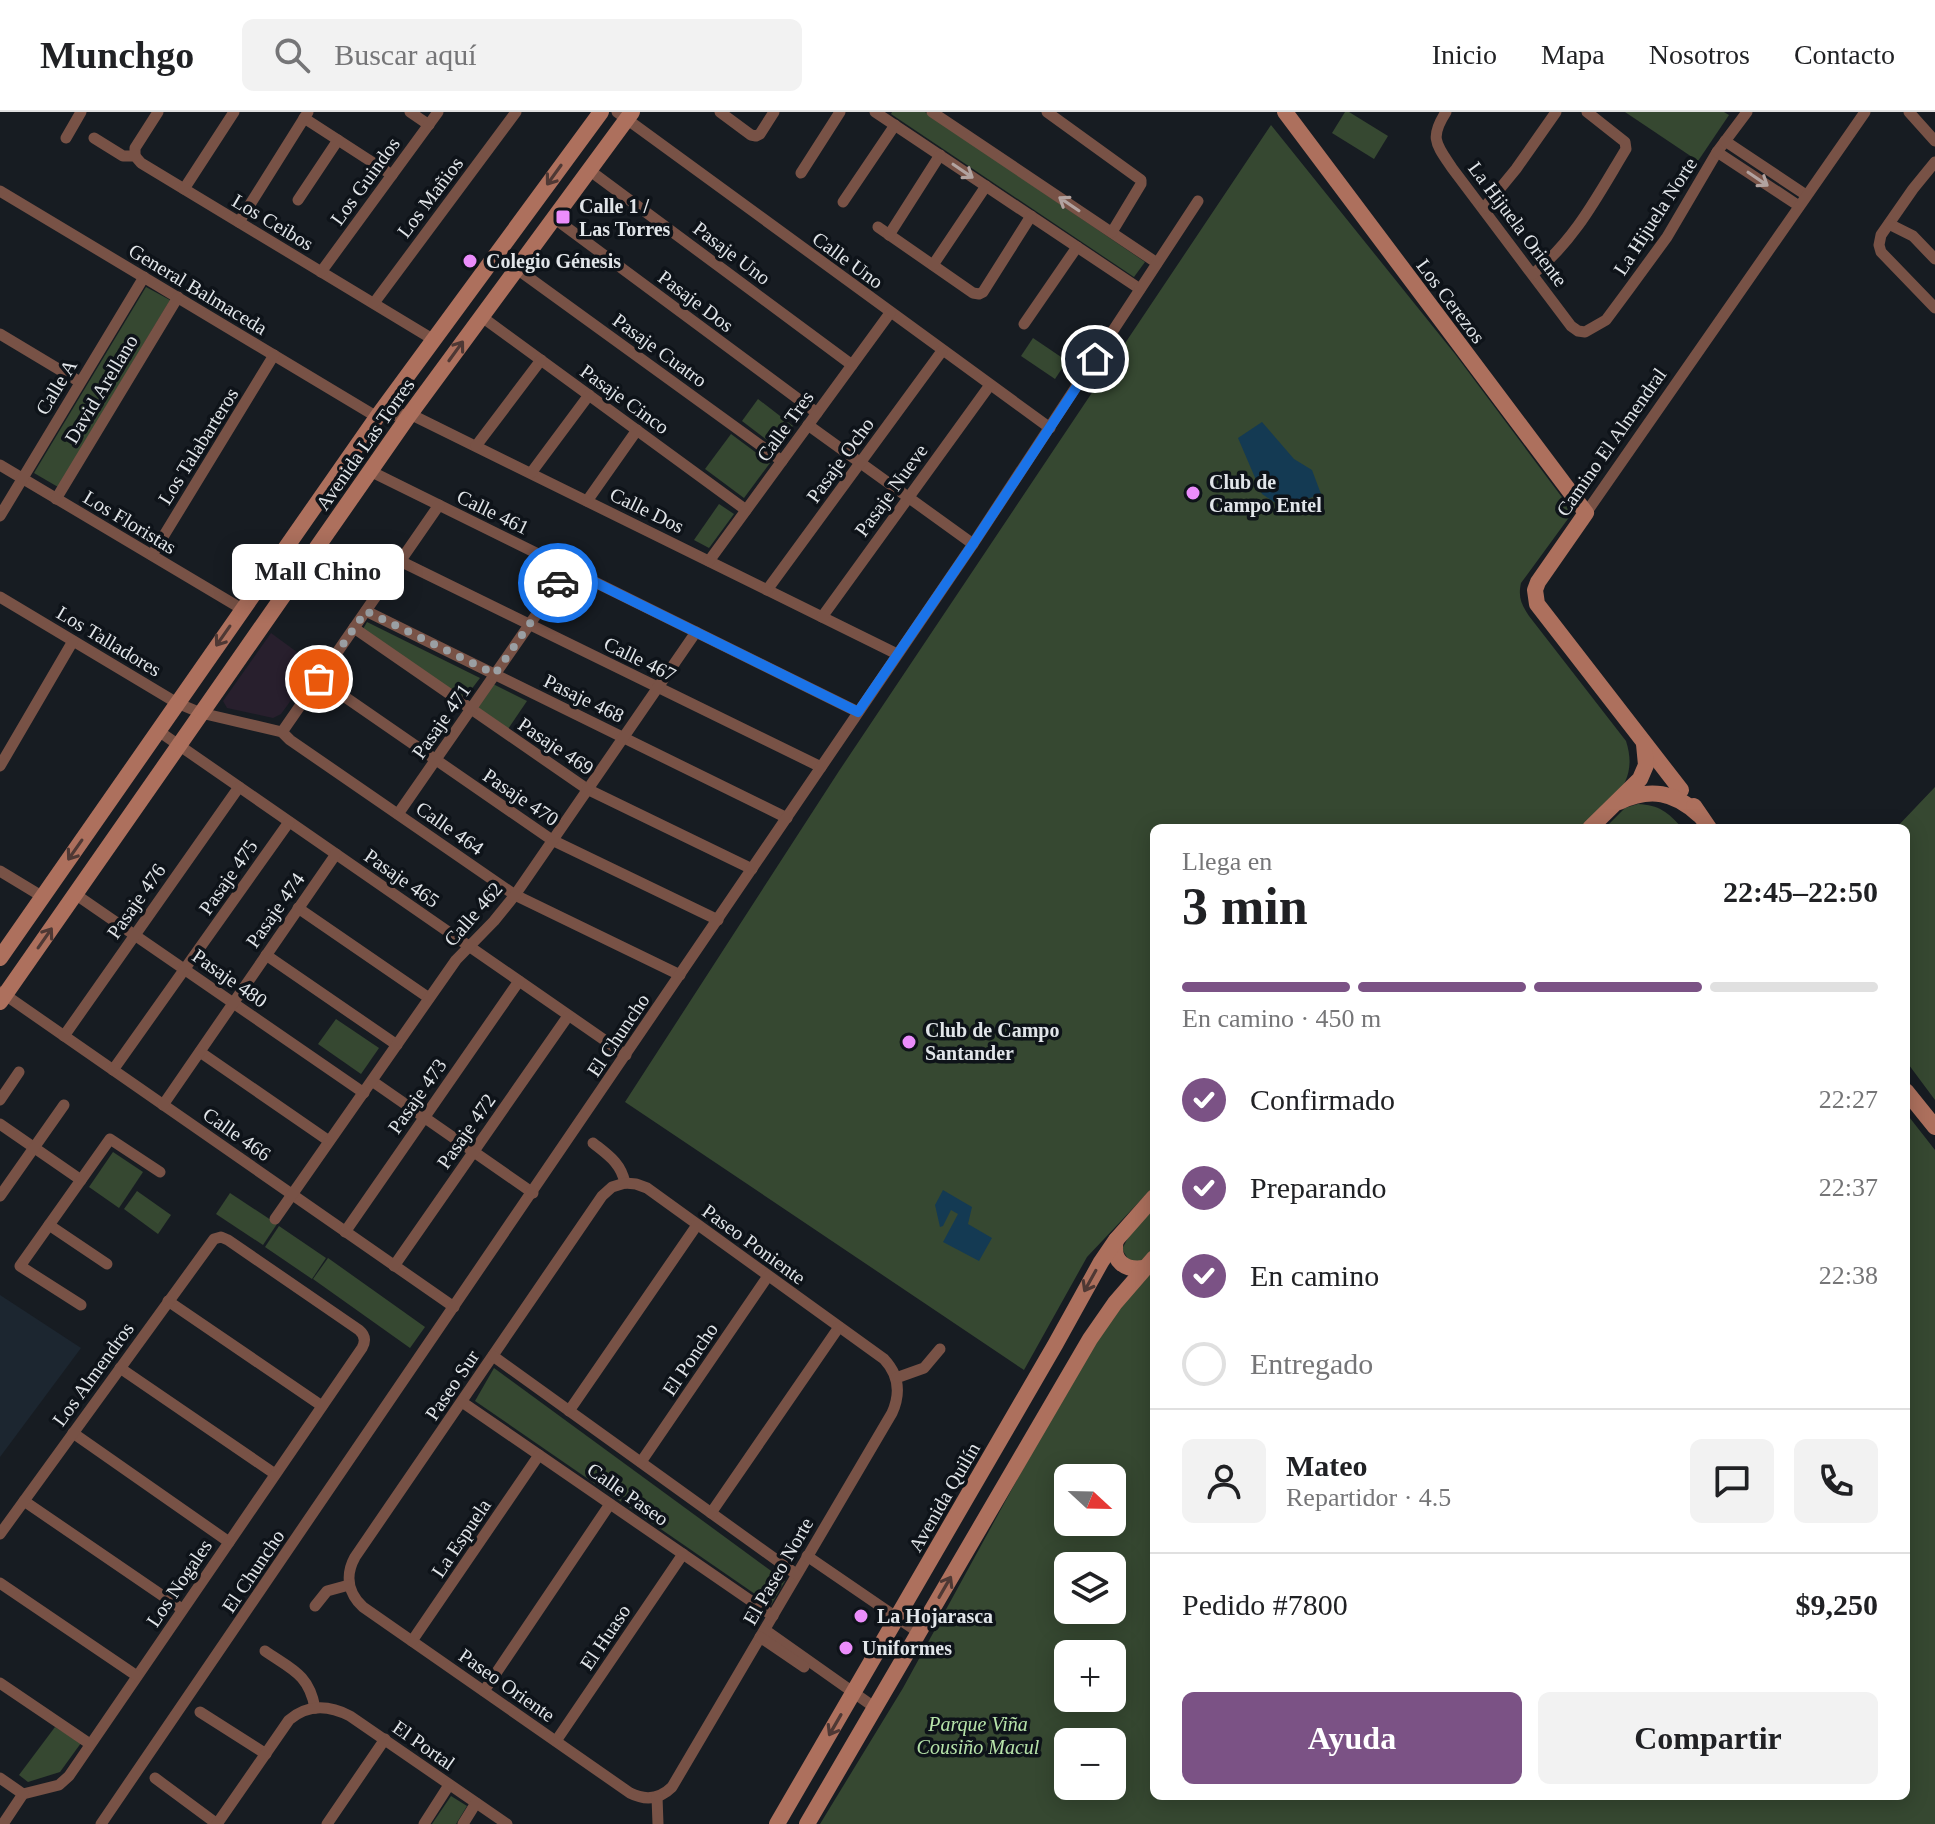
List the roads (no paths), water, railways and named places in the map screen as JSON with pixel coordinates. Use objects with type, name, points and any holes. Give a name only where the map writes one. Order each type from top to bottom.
[{"type":"main road","name":"Avenida Las Torres","points":[[0,958],[377,417],[601,112]]},
{"type":"main road","name":"Los Cerezos","points":[[1285,112],[1586,513]]},
{"type":"main road","name":"Avenida Las Torres","points":[[2,996],[410,414],[589,170],[625,114]]},
{"type":"main road","name":"Camino El Almendral","points":[[1586,513],[1538,582],[1535,597],[1540,609],[1681,790]]},
{"type":"main road","points":[[1643,743],[1646,765],[1640,779],[1645,786],[1684,802],[1704,822]]},
{"type":"main road","points":[[1594,824],[1611,807],[1645,786],[1657,771],[1657,760]]},
{"type":"main road","points":[[1645,786],[1668,784],[1681,790],[1704,822]]},
{"type":"main road","points":[[1910,1096],[1935,1127]]},
{"type":"main road","name":"Avenida Quilín","points":[[777,1824],[846,1690],[897,1618],[1101,1262],[1150,1202]]},
{"type":"main road","points":[[1116,1240],[1115,1254],[1123,1265],[1129,1268],[1149,1263]]},
{"type":"main road","points":[[807,1824],[1090,1339],[1149,1263]]},
{"type":"street","points":[[66,138],[81,112]]},
{"type":"street","points":[[135,156],[135,148],[158,112]]},
{"type":"street","points":[[184,189],[234,112]]},
{"type":"street","points":[[410,112],[429,125]]},
{"type":"street","name":"Los Guindos","points":[[321,272],[438,112]]},
{"type":"street","name":"Los Mañios","points":[[374,303],[516,112]]},
{"type":"street","points":[[720,112],[756,136],[774,112]]},
{"type":"street","points":[[801,173],[840,112]]},
{"type":"street","points":[[932,112],[1157,263]]},
{"type":"street","points":[[1047,112],[1141,180],[1112,232]]},
{"type":"street","name":"La Hijuela Oriente","points":[[1446,112],[1436,128],[1438,145],[1452,168],[1571,326],[1585,332]]},
{"type":"street","points":[[1484,208],[1556,112]]},
{"type":"street","points":[[1533,274],[1579,228],[1626,149],[1625,142],[1587,112]]},
{"type":"street","name":"La Hijuela Norte","points":[[1585,332],[1606,320],[1629,289],[1667,237],[1717,152],[1747,112]]},
{"type":"street","name":"Camino El Almendral","points":[[1586,513],[1865,112]]},
{"type":"street","points":[[1909,112],[1935,141]]},
{"type":"street","points":[[879,113],[1140,289]]},
{"type":"street","name":"Calle Uno","points":[[625,114],[890,313],[1050,428]]},
{"type":"street","points":[[239,222],[306,115],[392,175]]},
{"type":"street","points":[[843,202],[895,125]]},
{"type":"street","name":"Los Ceibos","points":[[94,138],[123,156],[135,156],[138,161],[434,340]]},
{"type":"street","points":[[298,200],[338,140]]},
{"type":"street","points":[[1725,141],[1806,195]]},
{"type":"street","points":[[1717,152],[1799,206]]},
{"type":"street","points":[[889,235],[940,155]]},
{"type":"street","points":[[1934,306],[1881,252],[1879,245],[1889,224],[1935,162]]},
{"type":"street","name":"Pasaje Uno","points":[[589,170],[852,365]]},
{"type":"street","points":[[933,265],[986,186]]},
{"type":"street","name":"General Balmaceda","points":[[0,191],[377,417]]},
{"type":"street","name":"El Chuncho","points":[[101,1824],[973,544],[1198,201]]},
{"type":"street","points":[[878,227],[973,293],[981,293],[1031,216]]},
{"type":"street","name":"Pasaje Dos","points":[[554,218],[817,413]]},
{"type":"street","points":[[1889,224],[1913,236],[1935,259]]},
{"type":"street","points":[[1024,324],[1077,247]]},
{"type":"street","name":"Pasaje Cuatro","points":[[517,269],[782,461]]},
{"type":"street","name":"Calle A","points":[[0,516],[144,277]]},
{"type":"street","name":"David Arellano","points":[[56,499],[178,297]]},
{"type":"street","name":"Calle Tres","points":[[709,561],[890,313]]},
{"type":"street","name":"Pasaje Cinco","points":[[482,317],[746,510]]},
{"type":"street","points":[[0,334],[80,382]]},
{"type":"street","name":"Pasaje Ocho","points":[[767,590],[942,351]]},
{"type":"street","name":"Los Talabarteros","points":[[152,555],[274,355]]},
{"type":"street","points":[[476,446],[541,360]]},
{"type":"street","name":"Pasaje Nueve","points":[[822,617],[990,385]]},
{"type":"street","points":[[531,473],[589,395]]},
{"type":"street","points":[[377,417],[410,414]]},
{"type":"street","name":"Calle Dos","points":[[410,414],[897,654]]},
{"type":"street","points":[[808,425],[973,544]]},
{"type":"street","points":[[587,501],[637,430]]},
{"type":"street","name":"Los Floristas","points":[[0,465],[242,609]]},
{"type":"street","name":"Calle 461","points":[[370,471],[858,712]]},
{"type":"street","points":[[282,732],[439,505]]},
{"type":"street","name":"Calle 467","points":[[400,561],[821,767]]},
{"type":"street","name":"Pasaje 471","points":[[398,814],[568,569]]},
{"type":"street","name":"Los Talladores","points":[[0,597],[177,703],[201,713]]},
{"type":"street","name":"Pasaje 468","points":[[366,611],[787,818]]},
{"type":"street","name":"Pasaje 469","points":[[354,628],[587,789],[752,869]]},
{"type":"street","name":"Calle 462","points":[[275,1219],[456,960],[515,895],[696,632]]},
{"type":"street","points":[[0,766],[73,641]]},
{"type":"street","name":"Pasaje 470","points":[[319,679],[552,840],[718,920]]},
{"type":"street","name":"Calle 464","points":[[201,713],[282,732],[515,895],[680,975]]},
{"type":"street","name":"Pasaje 465","points":[[157,730],[626,1055]]},
{"type":"street","name":"Pasaje 476","points":[[64,1036],[239,787]]},
{"type":"street","name":"Pasaje 475","points":[[113,1070],[289,822]]},
{"type":"street","name":"Pasaje 474","points":[[163,1105],[336,854]]},
{"type":"street","points":[[0,871],[43,897]]},
{"type":"street","name":"Pasaje 480","points":[[75,894],[364,1093]]},
{"type":"street","points":[[298,908],[429,998]]},
{"type":"street","points":[[266,955],[397,1045]]},
{"type":"street","name":"Pasaje 473","points":[[345,1232],[519,981]]},
{"type":"street","name":"Calle 466","points":[[2,996],[454,1307]]},
{"type":"street","name":"Pasaje 472","points":[[394,1266],[568,1016]]},
{"type":"street","points":[[200,1052],[329,1141]]},
{"type":"street","points":[[0,1100],[19,1072]]},
{"type":"street","points":[[372,1081],[533,1193]]},
{"type":"street","points":[[0,1196],[64,1105]]},
{"type":"street","points":[[0,1124],[81,1180]]},
{"type":"street","points":[[81,1305],[20,1266],[110,1139],[160,1172]]},
{"type":"street","points":[[593,1143],[616,1163],[625,1183]]},
{"type":"street","name":"Paseo Poniente","points":[[625,1183],[647,1188],[884,1359],[896,1378]]},
{"type":"street","name":"Paseo Sur","points":[[349,1585],[349,1570],[355,1557],[602,1196],[612,1187],[625,1183]]},
{"type":"street","points":[[49,1225],[107,1264]]},
{"type":"street","points":[[569,1411],[697,1225]]},
{"type":"street","name":"Los Almendros","points":[[0,1534],[210,1243],[218,1238],[225,1238],[359,1330],[365,1338]]},
{"type":"street","name":"El Poncho","points":[[641,1462],[768,1276]]},
{"type":"street","points":[[168,1301],[322,1406]]},
{"type":"street","points":[[711,1513],[839,1327]]},
{"type":"street","name":"Los Nogales","points":[[23,1794],[63,1782],[362,1348],[365,1338]]},
{"type":"street","points":[[896,1378],[924,1368],[940,1349]]},
{"type":"street","name":"Calle Paseo","points":[[493,1356],[796,1574]]},
{"type":"street","points":[[120,1368],[275,1474]]},
{"type":"street","name":"El Paseo Norte","points":[[657,1797],[672,1787],[892,1413],[898,1392],[896,1378]]},
{"type":"street","name":"Calle Paseo","points":[[462,1402],[773,1616]]},
{"type":"street","points":[[73,1433],[229,1542]]},
{"type":"street","name":"La Espuela","points":[[412,1641],[539,1455]]},
{"type":"street","points":[[24,1501],[182,1609]]},
{"type":"street","points":[[484,1691],[610,1504]]},
{"type":"street","name":"El Huaso","points":[[556,1741],[683,1554]]},
{"type":"street","points":[[807,1556],[918,1632]]},
{"type":"street","points":[[0,1583],[137,1676]]},
{"type":"street","points":[[315,1606],[327,1591],[349,1585]]},
{"type":"street","name":"Paseo Oriente","points":[[349,1585],[363,1607],[630,1793],[643,1798],[657,1797]]},
{"type":"street","points":[[762,1634],[874,1707]]},
{"type":"street","points":[[155,1778],[217,1824],[294,1716],[315,1708],[306,1681],[265,1651]]},
{"type":"street","points":[[0,1683],[90,1744]]},
{"type":"street","name":"El Portal","points":[[315,1708],[341,1711],[507,1824]]},
{"type":"street","points":[[200,1712],[266,1754]]},
{"type":"street","points":[[327,1824],[385,1739]]},
{"type":"street","points":[[0,1778],[23,1794],[3,1824]]},
{"type":"street","points":[[424,1824],[449,1785]]},
{"type":"street","points":[[657,1797],[658,1824]]},
{"type":"street","points":[[463,1824],[476,1803]]},
{"type":"water","points":[[1262,422],[1294,459],[1312,470],[1321,494],[1283,508],[1262,494],[1238,438]]},
{"type":"water","points":[[943,1190],[972,1207],[968,1224],[992,1238],[979,1261],[943,1242],[958,1214],[951,1210],[940,1227],[935,1205]]},
{"type":"place","name":"Calle 1 / Las Torres","points":[[563,217]]},
{"type":"place","name":"Colegio Génesis","points":[[470,261]]},
{"type":"place","name":"Club de Campo Entel","points":[[1193,493]]},
{"type":"place","name":"Mall Chino","points":[[319,679]]},
{"type":"place","name":"Club de Campo Santander","points":[[909,1042]]},
{"type":"place","name":"La Hojarasca","points":[[861,1616]]},
{"type":"place","name":"Uniformes","points":[[846,1648]]},
{"type":"park label","name":"Parque Viña Cousiño Macul","points":[[978,1736]]}]
